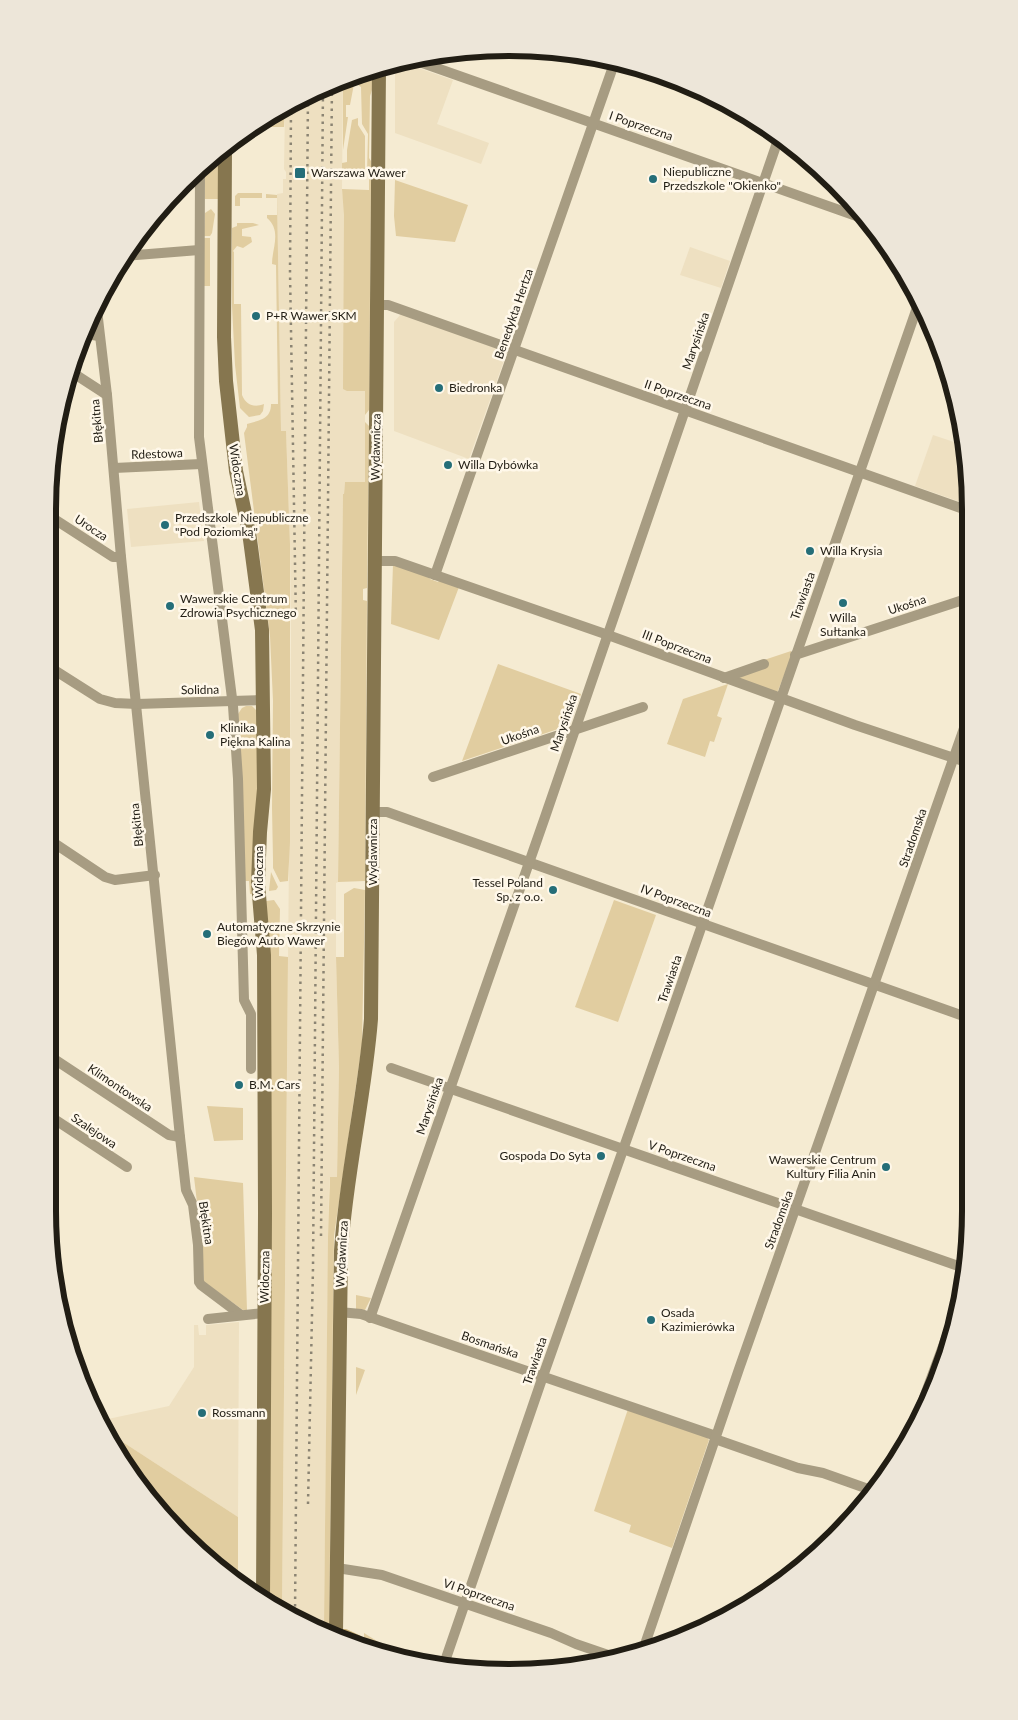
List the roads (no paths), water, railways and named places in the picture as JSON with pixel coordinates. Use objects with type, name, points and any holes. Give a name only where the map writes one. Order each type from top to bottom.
[{"type":"main road","name":"Wydawnicza","points":[[336,1629],[339,1312],[342,1231],[364,1085],[370,1029],[380,75]]},
{"type":"main road","name":"Widoczna","points":[[224,157],[224,347],[226,381],[236,471],[249,532],[262,630],[264,796],[260,832],[258,883],[264,955],[263,1591]]},
{"type":"street","name":"I Poprzeczna","points":[[430,63],[853,215]]},
{"type":"street","name":"Benedykta Hertza","points":[[435,575],[612,69]]},
{"type":"street","name":"Marysińska","points":[[370,1318],[777,144]]},
{"type":"street","name":"Widoczna","points":[[200,179],[199,437],[233,702],[238,779],[244,1000],[251,1014],[251,1069]]},
{"type":"street","points":[[134,255],[199,250]]},
{"type":"street","name":"II Poprzeczna","points":[[378,305],[388,305],[962,508]]},
{"type":"street","name":"Trawiasta","points":[[446,1659],[916,311]]},
{"type":"street","name":"Błękitna","points":[[98,321],[107,395],[121,557],[155,875],[180,1136],[186,1190],[193,1205],[198,1245],[199,1282],[240,1315]]},
{"type":"street","points":[[91,335],[99,336]]},
{"type":"street","points":[[77,375],[107,395]]},
{"type":"street","name":"Rdestowa","points":[[114,468],[201,464]]},
{"type":"street","name":"Urocza","points":[[56,520],[113,557],[121,557]]},
{"type":"street","name":"III Poprzeczna","points":[[375,561],[395,561],[962,760]]},
{"type":"street","name":"Ukośna","points":[[796,655],[962,601]]},
{"type":"street","points":[[724,678],[764,664]]},
{"type":"street","name":"Solidna","points":[[56,671],[100,699],[115,703],[263,700]]},
{"type":"street","name":"Ukośna","points":[[433,777],[644,707]]},
{"type":"street","name":"Stradomska","points":[[646,1643],[962,736]]},
{"type":"street","name":"IV Poprzeczna","points":[[373,812],[387,812],[962,1015]]},
{"type":"street","points":[[56,844],[105,877],[114,880],[155,875]]},
{"type":"street","name":"Klimontowska","points":[[56,1060],[169,1136],[180,1136]]},
{"type":"street","name":"V Poprzeczna","points":[[391,1068],[958,1266]]},
{"type":"street","name":"Szalejowa","points":[[56,1120],[127,1167]]},
{"type":"street","name":"Bosmańska","points":[[339,1312],[354,1313],[370,1318],[543,1376],[798,1468],[823,1473],[867,1488]]},
{"type":"street","points":[[208,1319],[264,1313]]},
{"type":"street","name":"VI Poprzeczna","points":[[337,1568],[382,1575],[604,1653]]},
{"type":"railway","points":[[321,1236],[332,93]]},
{"type":"railway","points":[[308,1504],[313,1268],[323,97]]},
{"type":"railway","points":[[295,1609],[308,104]]},
{"type":"railway","points":[[291,113],[290,272],[296,621]]},
{"type":"place","name":"Warszawa Wawer","points":[[300,173]]},
{"type":"place","name":"Niepubliczne Przedszkole \"Okienko\"","points":[[653,179]]},
{"type":"place","name":"P+R Wawer SKM","points":[[256,316]]},
{"type":"place","name":"Biedronka","points":[[439,388]]},
{"type":"place","name":"Willa Dybówka","points":[[448,465]]},
{"type":"place","name":"Przedszkole Niepubliczne \"Pod Poziomką\"","points":[[165,525]]},
{"type":"place","name":"Willa Krysia","points":[[810,551]]},
{"type":"place","name":"Willa Sułtanka","points":[[843,603]]},
{"type":"place","name":"Wawerskie Centrum Zdrowia Psychicznego","points":[[170,606]]},
{"type":"place","name":"Klinika Piękna Kalina","points":[[210,735]]},
{"type":"place","name":"Tessel Poland Sp. z o.o.","points":[[553,890]]},
{"type":"place","name":"Automatyczne Skrzynie Biegów Auto Wawer","points":[[207,934]]},
{"type":"place","name":"B.M. Cars","points":[[239,1085]]},
{"type":"place","name":"Gospoda Do Syta","points":[[601,1156]]},
{"type":"place","name":"Wawerskie Centrum Kultury Filia Anin","points":[[886,1167]]},
{"type":"place","name":"Osada Kazimierówka","points":[[651,1320]]},
{"type":"place","name":"Rossmann","points":[[202,1413]]}]
